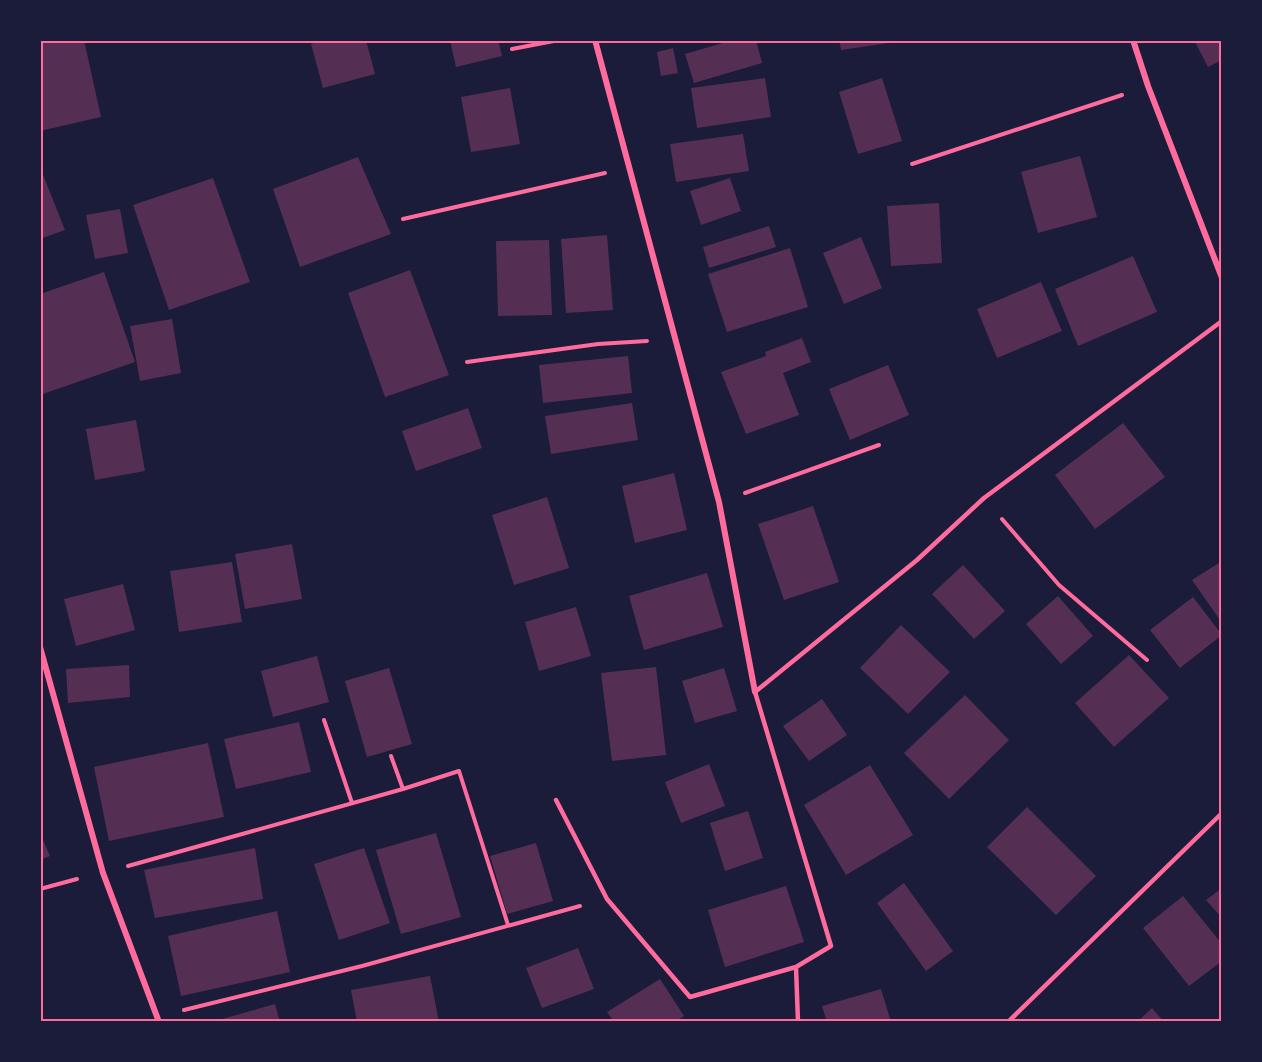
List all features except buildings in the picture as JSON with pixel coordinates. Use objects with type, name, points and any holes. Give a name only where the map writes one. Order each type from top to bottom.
[{"type":"street","points":[[595,40],[719,502],[755,692]]},
{"type":"street","points":[[1133,40],[1148,86],[1221,278]]},
{"type":"street","points":[[40,647],[103,873],[158,1019]]},
{"type":"lane","points":[[556,800],[607,899],[690,997],[796,967],[831,946],[755,692],[917,560],[984,498],[1221,321]]},
{"type":"lane","points":[[1008,1022],[1221,813]]},
{"type":"lane","points":[[796,967],[798,1022]]},
{"type":"path","points":[[512,49],[560,40]]},
{"type":"path","points":[[912,164],[1148,86]]},
{"type":"path","points":[[404,219],[628,168]]},
{"type":"path","points":[[467,362],[598,344],[675,339]]},
{"type":"path","points":[[719,502],[879,445]]},
{"type":"path","points":[[984,498],[1059,585],[1148,660]]},
{"type":"path","points":[[324,720],[352,803]]},
{"type":"path","points":[[391,756],[403,789]]},
{"type":"path","points":[[40,889],[403,789],[459,771],[508,925]]},
{"type":"path","points":[[158,1019],[607,899]]}]
